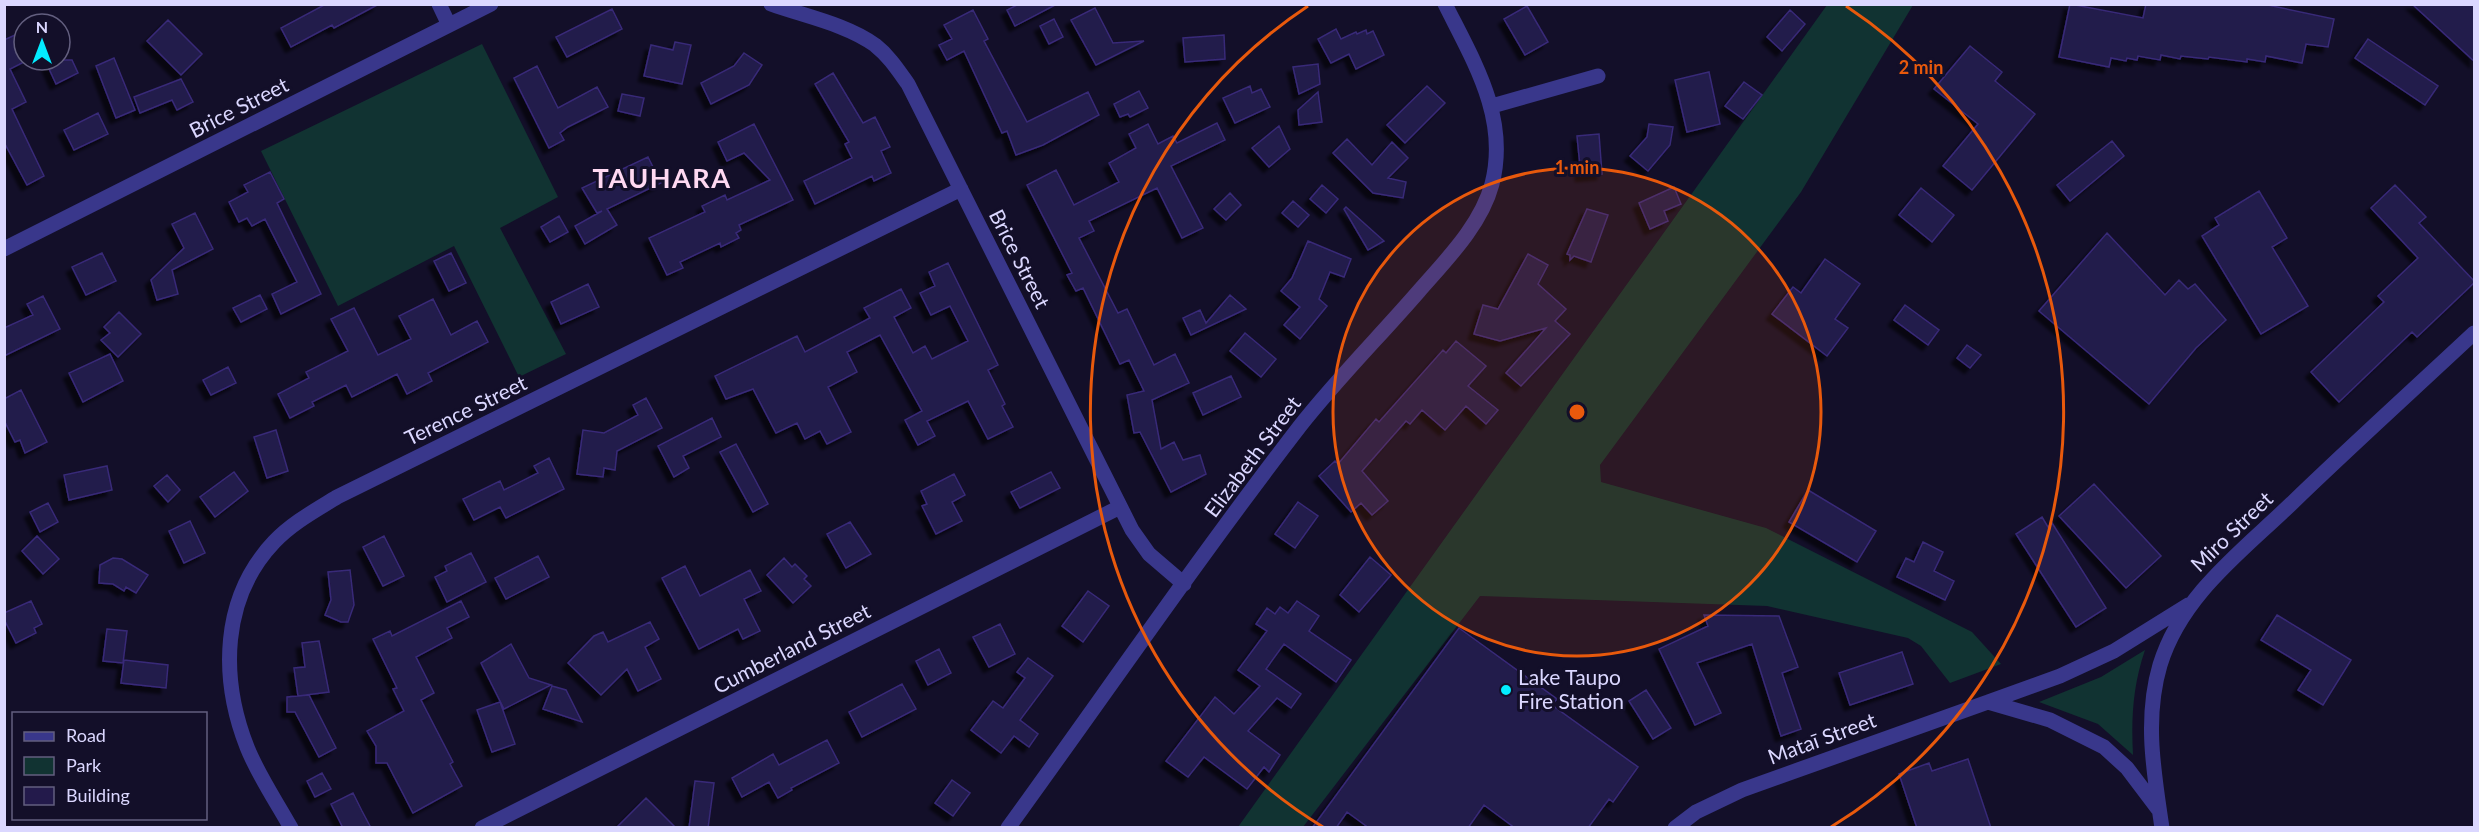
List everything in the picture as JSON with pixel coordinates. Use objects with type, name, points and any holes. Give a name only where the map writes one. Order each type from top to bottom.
[{"type":"street","points":[[439,4],[449,25]]},
{"type":"street","name":"Brice Street","points":[[4,249],[491,4]]},
{"type":"street","name":"Brice Street","points":[[771,4],[846,30],[874,44],[892,61],[908,84],[1120,507],[1149,554],[1184,584]]},
{"type":"street","name":"Elizabeth Street","points":[[1008,828],[1302,424],[1442,264],[1482,210],[1491,185],[1497,156],[1492,106],[1479,72],[1445,4]]},
{"type":"street","points":[[1492,106],[1598,76]]},
{"type":"street","name":"Terence Street","points":[[291,828],[248,749],[236,715],[230,686],[228,659],[231,629],[241,596],[255,565],[275,541],[300,520],[338,497],[961,189]]},
{"type":"street","name":"Miro Street","points":[[2161,820],[2150,726],[2153,690],[2172,634],[2190,604],[2217,574],[2475,333]]},
{"type":"street","name":"Cumberland Street","points":[[482,828],[1120,507]]},
{"type":"street","name":"Mataī Street","points":[[1675,828],[1696,812],[1742,790],[2060,676],[2114,651],[2190,604]]},
{"type":"street","points":[[1988,702],[2050,720],[2104,747],[2127,768],[2161,820]]},
{"type":"green space","points":[[1827,5],[1913,5],[1801,192],[1600,465],[1601,482],[1766,528],[1972,632],[2001,664],[1950,683],[1921,646],[1908,638],[1767,606],[1480,596],[1303,827],[1238,827]]},
{"type":"green space","points":[[482,44],[558,197],[500,228],[566,354],[519,377],[454,246],[338,306],[261,151]]},
{"type":"green space","points":[[2145,650],[2134,702],[2133,755],[2098,724],[2039,702],[2101,677]]},
{"type":"building","points":[[326,4],[379,4],[334,28],[332,25],[291,47],[281,28]]},
{"type":"building","points":[[1019,4],[1057,4],[1015,26],[1007,10]]},
{"type":"building","points":[[2070,4],[2143,18],[2146,4],[2263,4],[2334,19],[2328,47],[2306,44],[2302,63],[2266,56],[2265,62],[2247,59],[2247,62],[2209,57],[2208,59],[2181,56],[2180,59],[2161,55],[2160,60],[2138,56],[2137,60],[2127,58],[2126,61],[2111,58],[2109,67],[2059,57]]},
{"type":"building","points":[[2412,4],[2475,4],[2475,62]]},
{"type":"building","points":[[1527,6],[1548,42],[1525,55],[1504,19]]},
{"type":"building","points":[[1095,8],[1113,43],[1144,41],[1096,65],[1071,20]]},
{"type":"building","points":[[612,9],[622,29],[567,57],[556,37]]},
{"type":"building","points":[[973,10],[988,39],[984,41],[1027,122],[1088,92],[1099,115],[1043,145],[1016,155],[1007,131],[1002,133],[964,51],[947,60],[939,45],[952,39],[944,25]]},
{"type":"building","points":[[1790,10],[1805,24],[1782,51],[1767,37]]},
{"type":"building","points":[[1054,19],[1063,37],[1049,44],[1040,26]]},
{"type":"building","points":[[168,20],[202,54],[181,75],[147,41]]},
{"type":"building","points":[[1336,29],[1341,39],[1356,32],[1357,34],[1366,30],[1367,34],[1373,31],[1384,55],[1356,69],[1349,54],[1331,63],[1318,39]]},
{"type":"building","points":[[1224,35],[1225,59],[1185,62],[1183,38]]},
{"type":"building","points":[[12,36],[12,68],[10,69],[26,102],[12,109],[44,176],[27,185],[4,142],[4,40]]},
{"type":"building","points":[[2368,39],[2438,86],[2425,105],[2355,58]]},
{"type":"building","points":[[675,42],[691,45],[682,84],[644,76],[651,45],[673,50]]},
{"type":"building","points":[[1970,46],[2002,72],[1995,81],[2035,114],[1972,190],[1943,166],[1978,124],[1934,89]]},
{"type":"building","points":[[744,53],[762,65],[749,85],[711,104],[701,83],[734,66]]},
{"type":"building","points":[[114,58],[135,110],[116,118],[96,66]]},
{"type":"building","points":[[72,60],[78,73],[56,84],[50,72],[72,72]]},
{"type":"building","points":[[1318,64],[1320,84],[1299,94],[1293,67]]},
{"type":"building","points":[[537,66],[558,108],[597,87],[608,107],[568,127],[560,133],[564,140],[549,148],[514,78]]},
{"type":"building","points":[[1709,72],[1720,124],[1687,132],[1675,80]]},
{"type":"building","points":[[833,73],[863,123],[875,117],[890,147],[881,151],[891,173],[874,181],[872,176],[815,204],[804,181],[852,158],[845,144],[849,142],[815,84]]},
{"type":"building","points":[[181,79],[193,102],[177,110],[172,100],[140,113],[134,97]]},
{"type":"building","points":[[1744,82],[1762,95],[1743,119],[1725,106]]},
{"type":"building","points":[[1250,86],[1252,93],[1261,89],[1270,107],[1235,123],[1223,98]]},
{"type":"building","points":[[1427,86],[1445,103],[1405,143],[1387,125]]},
{"type":"building","points":[[1139,91],[1148,108],[1130,117],[1128,114],[1120,117],[1114,104]]},
{"type":"building","points":[[1318,92],[1322,122],[1299,125],[1298,110]]},
{"type":"building","points":[[622,94],[644,98],[640,116],[618,111]]},
{"type":"building","points":[[98,113],[108,134],[74,150],[64,130]]},
{"type":"building","points":[[1217,123],[1225,140],[1171,166],[1203,228],[1182,238],[1157,188],[1089,221],[1094,231],[1079,238],[1118,313],[1127,309],[1154,365],[1175,354],[1189,383],[1152,400],[1161,449],[1174,442],[1183,460],[1200,455],[1206,474],[1171,492],[1140,432],[1134,433],[1127,395],[1144,391],[1129,360],[1120,364],[1083,288],[1076,291],[1067,275],[1072,273],[1027,185],[1056,170],[1074,205],[1119,182],[1109,163],[1136,148],[1129,134],[1148,124],[1158,144],[1173,136],[1177,143]]},
{"type":"building","points":[[754,124],[793,200],[739,225],[741,230],[736,233],[739,238],[721,247],[720,243],[680,262],[683,268],[667,275],[649,238],[705,212],[702,206],[725,195],[727,200],[770,180],[744,153],[727,161],[718,142]]},
{"type":"building","points":[[1649,124],[1673,127],[1670,145],[1648,171],[1630,156],[1647,137]]},
{"type":"building","points":[[1279,126],[1290,149],[1269,167],[1252,148]]},
{"type":"building","points":[[1599,134],[1602,174],[1581,176],[1577,136]]},
{"type":"building","points":[[1347,139],[1372,165],[1392,142],[1408,158],[1388,178],[1406,182],[1403,198],[1373,193],[1333,153]]},
{"type":"building","points":[[2112,141],[2124,156],[2070,201],[2057,185]]},
{"type":"building","points":[[648,157],[661,183],[607,209],[617,225],[585,244],[575,226],[602,211],[597,213],[582,188]]},
{"type":"building","points":[[270,172],[284,199],[277,203],[321,294],[281,314],[272,294],[297,282],[265,219],[252,226],[247,218],[239,222],[229,202],[248,192],[244,185]]},
{"type":"building","points":[[1322,185],[1338,199],[1326,213],[1310,199]]},
{"type":"building","points":[[2395,185],[2426,217],[2419,223],[2475,282],[2417,337],[2412,332],[2339,402],[2311,372],[2384,302],[2378,296],[2418,258],[2371,208]]},
{"type":"building","points":[[1674,187],[1681,204],[1664,211],[1668,221],[1650,229],[1639,203]]},
{"type":"building","points":[[1921,188],[1954,215],[1932,242],[1899,215]]},
{"type":"building","points":[[2259,191],[2287,238],[2272,247],[2308,306],[2261,334],[2202,236],[2219,225],[2215,218]]},
{"type":"building","points":[[1230,193],[1241,205],[1226,220],[1214,209]]},
{"type":"building","points":[[1293,201],[1309,215],[1298,227],[1282,213]]},
{"type":"building","points":[[1346,207],[1384,241],[1368,250],[1344,209]]},
{"type":"building","points":[[1587,209],[1608,215],[1591,262],[1574,256],[1570,260],[1570,255],[1567,254]]},
{"type":"building","points":[[195,213],[213,249],[172,270],[178,294],[157,300],[151,280],[184,248],[172,224]]},
{"type":"building","points":[[559,216],[568,232],[550,242],[541,227]]},
{"type":"building","points":[[2107,233],[2165,295],[2179,280],[2188,289],[2195,284],[2226,320],[2196,348],[2149,404],[2039,311]]},
{"type":"building","points":[[1308,241],[1351,259],[1344,277],[1330,272],[1319,299],[1327,306],[1300,339],[1284,325],[1300,307],[1281,291],[1292,278]]},
{"type":"building","points":[[102,253],[116,281],[86,295],[72,267]]},
{"type":"building","points":[[451,253],[466,283],[449,291],[434,261]]},
{"type":"building","points":[[1528,254],[1548,265],[1538,284],[1566,309],[1555,321],[1570,334],[1521,386],[1506,373],[1546,328],[1500,341],[1474,334],[1483,305],[1498,309]]},
{"type":"building","points":[[1825,259],[1860,284],[1835,319],[1848,328],[1827,356],[1772,314],[1793,287],[1801,293]]},
{"type":"building","points":[[948,263],[998,365],[988,370],[1005,404],[1002,406],[1013,427],[988,439],[968,401],[927,421],[935,436],[918,445],[905,420],[922,411],[880,335],[847,352],[857,372],[828,387],[851,432],[827,444],[820,431],[805,439],[797,423],[776,433],[753,389],[726,399],[715,376],[797,336],[805,352],[870,318],[864,308],[901,289],[911,308],[894,317],[913,353],[925,346],[932,359],[968,341],[950,306],[931,315],[920,293],[935,286],[929,272]]},
{"type":"building","points":[[588,284],[599,307],[561,324],[551,302]]},
{"type":"building","points":[[260,295],[267,309],[241,322],[233,308]]},
{"type":"building","points":[[1230,295],[1246,309],[1191,335],[1183,318],[1200,310],[1206,323]]},
{"type":"building","points":[[43,296],[60,329],[4,356],[4,328],[33,315],[27,304]]},
{"type":"building","points":[[433,299],[451,335],[477,321],[488,342],[428,373],[432,381],[407,394],[397,374],[352,397],[346,385],[312,402],[314,406],[290,418],[278,394],[309,378],[306,372],[348,351],[331,319],[354,308],[378,355],[411,339],[399,316]]},
{"type":"building","points":[[1905,305],[1939,330],[1928,345],[1894,320]]},
{"type":"building","points":[[119,312],[141,334],[118,357],[101,340],[110,333],[104,327]]},
{"type":"building","points":[[1245,333],[1276,359],[1261,377],[1230,351]]},
{"type":"building","points":[[1456,341],[1486,366],[1468,386],[1498,410],[1486,424],[1466,406],[1445,430],[1422,410],[1410,424],[1406,421],[1362,471],[1388,501],[1372,515],[1361,503],[1351,512],[1319,476],[1335,461],[1338,464],[1376,419],[1379,422],[1443,350],[1446,353]]},
{"type":"building","points":[[1967,345],[1981,355],[1970,368],[1957,358]]},
{"type":"building","points":[[110,354],[123,381],[83,402],[69,373]]},
{"type":"building","points":[[228,367],[236,383],[211,395],[203,380]]},
{"type":"building","points":[[1231,376],[1241,397],[1203,415],[1193,393]]},
{"type":"building","points":[[21,390],[47,442],[25,453],[20,440],[15,442],[4,420],[4,399]]},
{"type":"building","points":[[646,398],[662,428],[617,451],[615,470],[604,468],[603,477],[577,474],[583,430],[604,433],[638,415],[633,405]]},
{"type":"building","points":[[712,418],[721,437],[683,456],[689,468],[674,477],[658,446]]},
{"type":"building","points":[[276,430],[288,471],[267,478],[254,437]]},
{"type":"building","points":[[736,444],[768,504],[753,512],[720,452]]},
{"type":"building","points":[[549,458],[564,489],[506,518],[500,507],[474,520],[463,499],[500,481],[504,490],[538,473],[534,466]]},
{"type":"building","points":[[107,466],[112,490],[69,500],[64,475]]},
{"type":"building","points":[[234,472],[248,491],[215,517],[200,497]]},
{"type":"building","points":[[1051,472],[1060,488],[1020,508],[1011,492]]},
{"type":"building","points":[[954,474],[965,495],[952,502],[962,521],[936,534],[922,506],[927,504],[921,491]]},
{"type":"building","points":[[167,475],[180,490],[168,502],[154,486]]},
{"type":"building","points":[[2094,484],[2161,556],[2126,588],[2059,516]]},
{"type":"building","points":[[1808,490],[1876,531],[1857,562],[1789,522]]},
{"type":"building","points":[[1298,502],[1318,516],[1295,548],[1275,534]]},
{"type":"building","points":[[48,503],[58,522],[40,532],[30,512]]},
{"type":"building","points":[[2042,517],[2048,527],[2052,523],[2106,608],[2076,627],[2016,534]]},
{"type":"building","points":[[190,521],[205,553],[184,563],[169,531]]},
{"type":"building","points":[[850,522],[871,554],[846,568],[827,534]]},
{"type":"building","points":[[37,536],[59,559],[43,574],[22,551]]},
{"type":"building","points":[[384,536],[404,576],[383,586],[363,547]]},
{"type":"building","points":[[1923,542],[1943,552],[1934,571],[1954,581],[1945,600],[1897,577],[1906,558],[1914,562]]},
{"type":"building","points":[[471,553],[486,582],[447,602],[435,577],[447,571],[445,566]]},
{"type":"building","points":[[538,556],[549,577],[506,599],[495,578]]},
{"type":"building","points":[[1370,557],[1391,575],[1359,612],[1340,595]]},
{"type":"building","points":[[113,558],[122,559],[148,575],[136,593],[126,587],[124,591],[113,584],[99,583],[100,565]]},
{"type":"building","points":[[784,558],[792,567],[795,564],[807,576],[804,579],[811,586],[793,603],[767,575]]},
{"type":"building","points":[[685,566],[700,596],[750,570],[761,591],[744,599],[760,631],[743,639],[738,629],[699,649],[662,578]]},
{"type":"building","points":[[350,570],[354,605],[348,622],[341,622],[325,615],[331,600],[328,572]]},
{"type":"building","points":[[1088,591],[1109,606],[1083,642],[1062,626]]},
{"type":"building","points":[[31,601],[42,624],[34,628],[36,633],[16,643],[4,619],[4,613]]},
{"type":"building","points":[[461,601],[469,617],[447,628],[452,638],[416,657],[434,693],[421,700],[453,762],[450,764],[462,786],[413,813],[387,763],[376,763],[376,746],[367,731],[404,711],[393,689],[397,688],[373,639],[390,631],[392,636]]},
{"type":"building","points":[[1297,601],[1319,616],[1309,631],[1351,660],[1336,682],[1284,644],[1266,669],[1301,694],[1291,708],[1277,698],[1248,731],[1280,755],[1269,772],[1264,767],[1247,789],[1204,757],[1188,777],[1166,761],[1215,697],[1234,714],[1260,686],[1238,670],[1267,631],[1256,624],[1267,608],[1275,614],[1280,607],[1288,613]]},
{"type":"building","points":[[1704,615],[1779,616],[1798,667],[1782,673],[1801,729],[1781,736],[1752,644],[1697,663],[1721,713],[1695,725],[1659,649],[1708,626]]},
{"type":"building","points":[[2277,615],[2351,660],[2323,705],[2298,690],[2311,670],[2261,640]]},
{"type":"building","points":[[650,622],[659,639],[645,647],[661,679],[638,691],[627,669],[601,695],[568,663],[594,636],[603,632],[608,642]]},
{"type":"building","points":[[1000,624],[1015,654],[989,667],[973,637]]},
{"type":"building","points":[[1459,628],[1557,699],[1552,705],[1638,767],[1613,802],[1609,799],[1588,828],[1515,828],[1484,805],[1468,828],[1369,828],[1347,812],[1336,828],[1312,828]]},
{"type":"building","points":[[107,629],[127,631],[123,663],[103,661]]},
{"type":"building","points":[[319,641],[329,692],[298,696],[294,668],[305,667],[302,643]]},
{"type":"building","points":[[511,644],[529,678],[551,685],[504,709],[481,663]]},
{"type":"building","points":[[939,649],[951,673],[928,685],[916,661]]},
{"type":"building","points":[[1902,652],[1913,684],[1850,705],[1839,673]]},
{"type":"building","points":[[1028,658],[1053,676],[1020,720],[1038,734],[1029,747],[1014,736],[1001,753],[971,730],[993,701],[1003,708],[1025,678],[1017,672]]},
{"type":"building","points":[[124,660],[168,665],[166,688],[121,683]]},
{"type":"building","points":[[902,684],[916,709],[862,737],[849,712]]},
{"type":"building","points":[[552,686],[566,690],[582,722],[543,709]]},
{"type":"building","points":[[1646,690],[1671,728],[1653,739],[1629,701]]},
{"type":"building","points":[[309,695],[336,748],[319,757],[295,712],[287,712],[287,697]]},
{"type":"building","points":[[500,702],[515,744],[492,752],[477,710]]},
{"type":"building","points":[[827,740],[839,763],[791,788],[792,790],[778,798],[769,782],[742,797],[732,778],[773,754],[779,765]]},
{"type":"building","points":[[1968,759],[1991,828],[1917,828],[1899,774],[1929,763],[1932,771]]},
{"type":"building","points":[[322,773],[331,789],[315,797],[307,781]]},
{"type":"building","points":[[952,780],[970,793],[953,816],[935,803]]},
{"type":"building","points":[[695,781],[714,783],[708,828],[689,828]]},
{"type":"building","points":[[353,793],[371,828],[343,828],[331,804]]},
{"type":"building","points":[[646,798],[676,828],[616,828]]},
{"type":"place","name":"Lake Taupo Fire Station","points":[[1506,690]]},
{"type":"district","name":"TAUHARA","points":[[662,179]]}]
